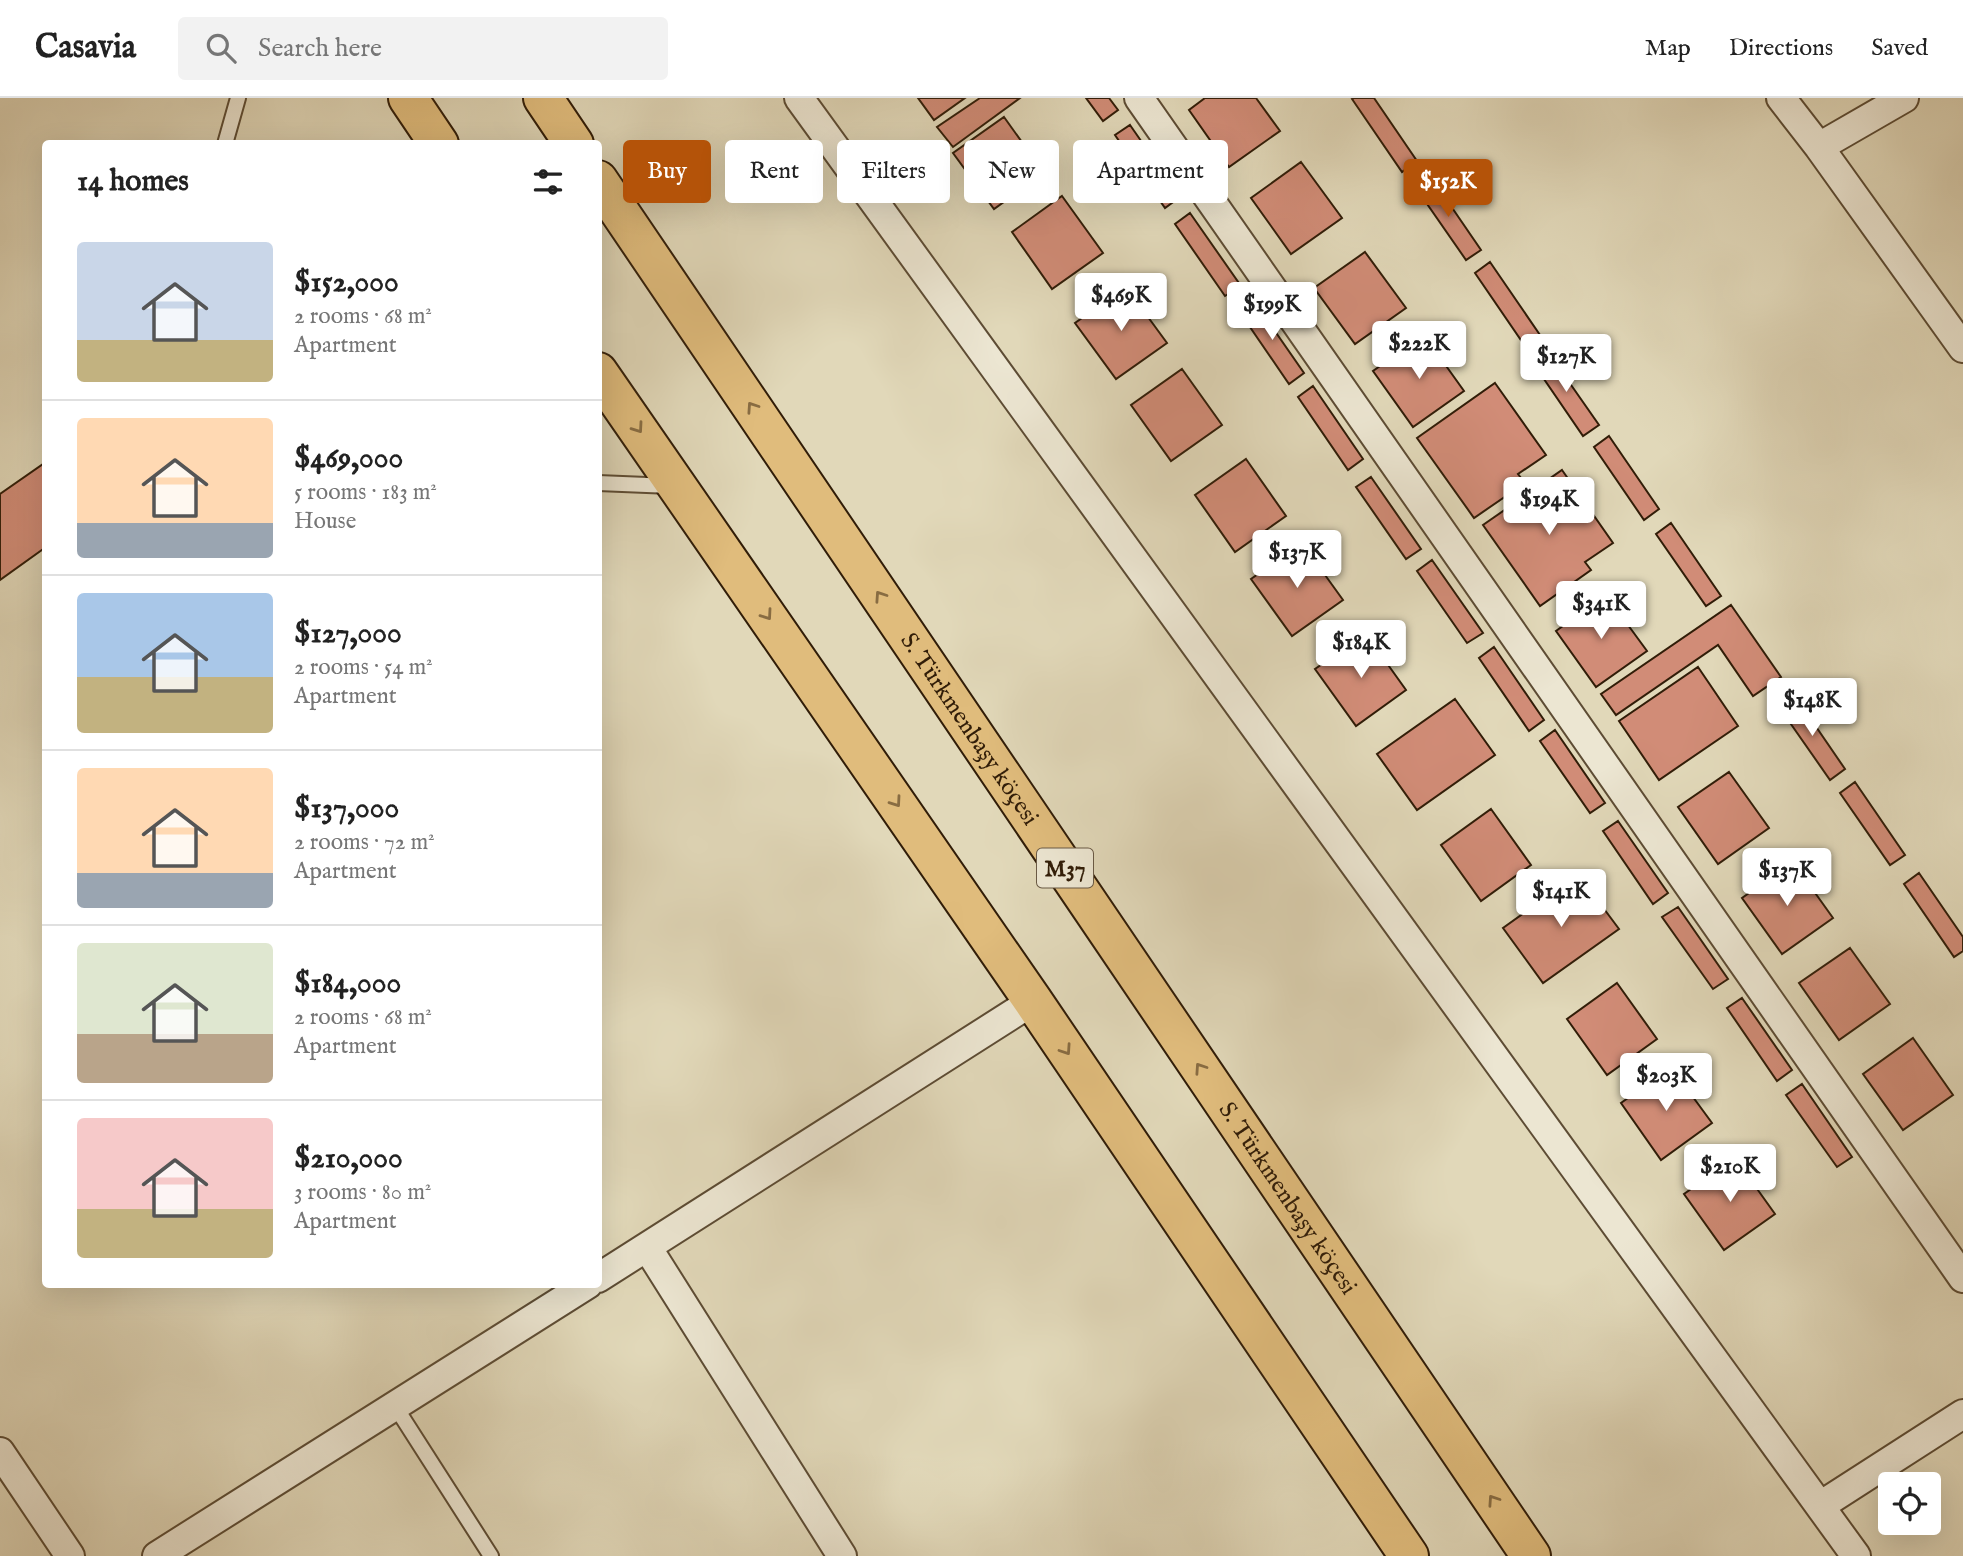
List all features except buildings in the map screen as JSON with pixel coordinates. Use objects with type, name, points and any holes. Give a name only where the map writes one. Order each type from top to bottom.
[{"type":"highway","points":[[408,98],[436,140]]},
{"type":"highway","points":[[543,98],[571,140]]},
{"type":"highway","name":"S. Türkmenbaşy köçesi","points":[[602,186],[1531,1556]]},
{"type":"highway","points":[[602,378],[1033,1001],[1409,1556]]},
{"type":"street","points":[[799,98],[1856,1556]]},
{"type":"street","points":[[1139,98],[1963,1278]]},
{"type":"street","points":[[1781,98],[1963,348]]},
{"type":"street","points":[[1819,147],[1904,98]]},
{"type":"street","points":[[602,1275],[1033,1001]]},
{"type":"street","points":[[647,1247],[842,1556]]},
{"type":"street","points":[[167,1553],[582,1288]]},
{"type":"street","points":[[1821,1506],[1963,1415]]},
{"type":"street","points":[[0,1452],[70,1556]]},
{"type":"lane","points":[[226,140],[238,98]]},
{"type":"lane","points":[[602,484],[678,487]]},
{"type":"lane","points":[[396,1406],[491,1556]]}]
